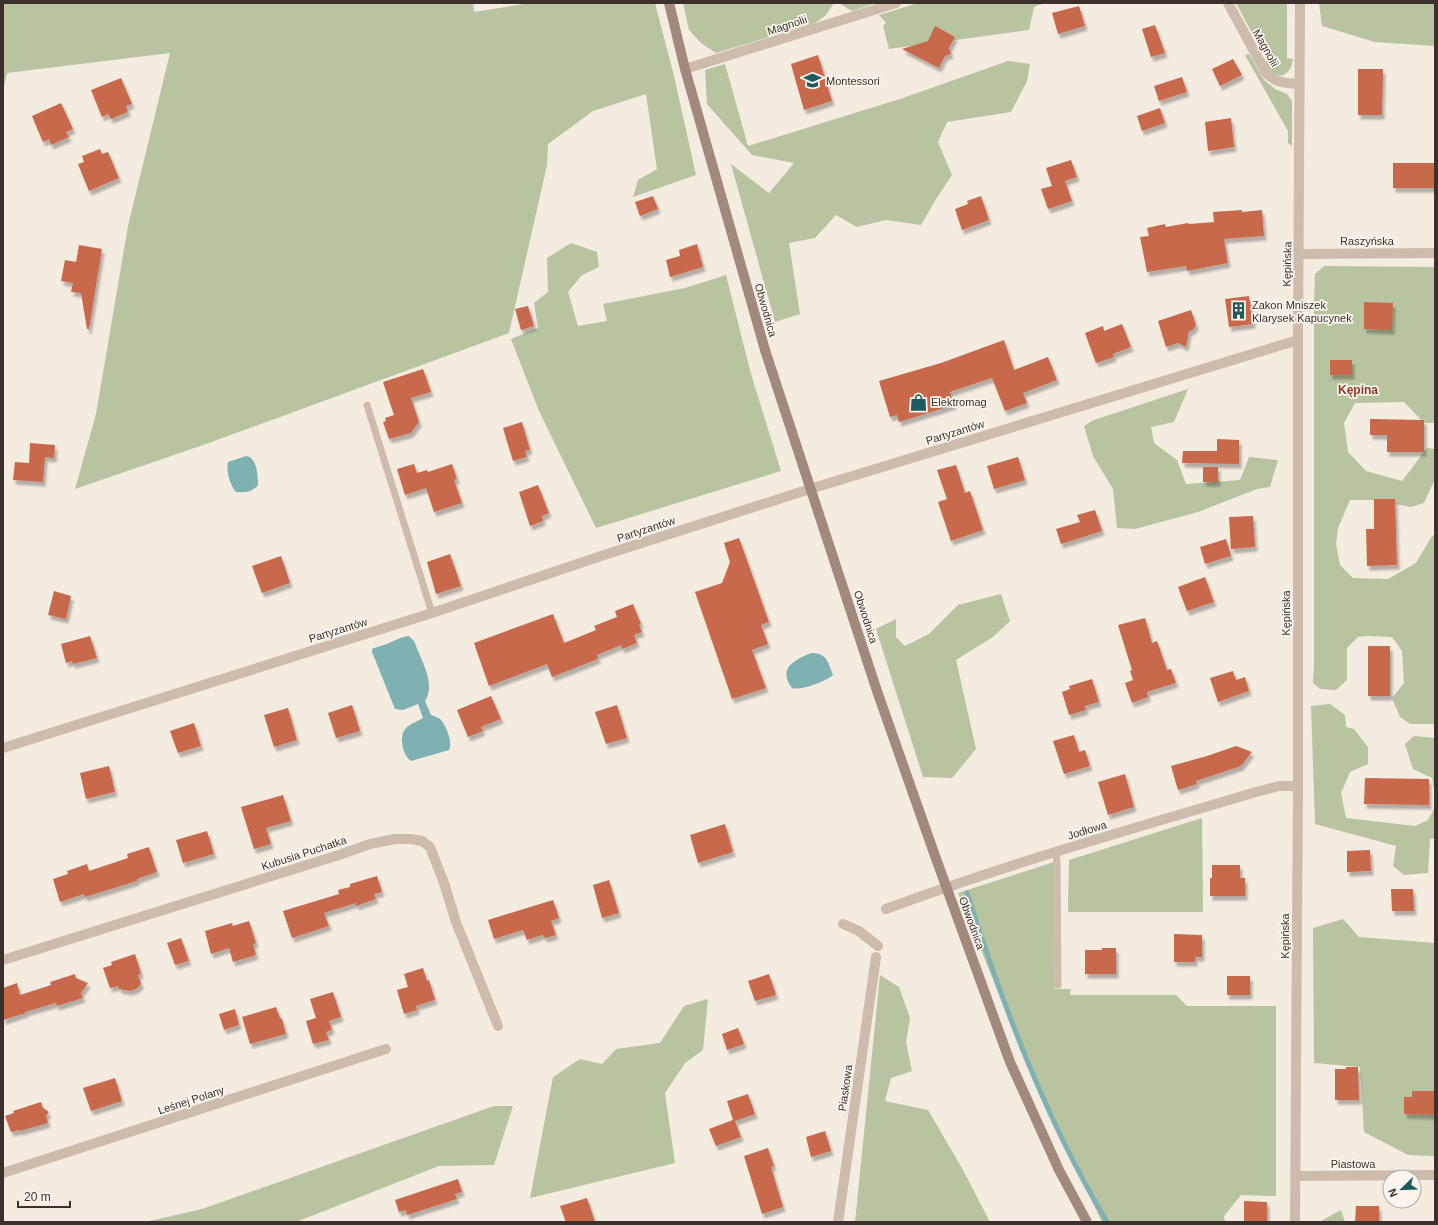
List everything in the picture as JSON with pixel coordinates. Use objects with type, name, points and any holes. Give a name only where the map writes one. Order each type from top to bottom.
[{"type":"main road","name":"Obwodnica","points":[[669,3],[685,69],[765,350],[878,691],[946,886],[1010,1062],[1059,1170],[1087,1222]]},
{"type":"street","name":"Magnolii","points":[[685,69],[896,3]]},
{"type":"street","name":"Magnolii","points":[[1228,3],[1266,73],[1271,79],[1276,82],[1299,84]]},
{"type":"street","name":"Kępińska","points":[[1295,1222],[1298,786],[1300,3]]},
{"type":"street","name":"Raszyńska","points":[[1299,254],[1435,253]]},
{"type":"street","name":"Partyzantów","points":[[3,748],[432,613],[810,489],[1298,340]]},
{"type":"street","name":"Jodłowa","points":[[886,908],[946,886],[1256,792],[1279,786],[1298,786]]},
{"type":"street","name":"Kubusia Puchatka","points":[[3,960],[331,858],[370,844],[395,838],[411,839],[422,841],[430,847],[444,883],[456,922],[498,1026]]},
{"type":"street","points":[[843,924],[859,931],[878,946]]},
{"type":"street","name":"Piaskowa","points":[[838,1222],[876,957]]},
{"type":"street","name":"Leśnej Polany","points":[[3,1173],[386,1049]]},
{"type":"street","name":"Piastowa","points":[[1295,1176],[1435,1175]]},
{"type":"lane","points":[[367,405],[432,613]]},
{"type":"lane","points":[[1056,852],[1058,985]]},
{"type":"green space","points":[[3,3],[473,3],[474,12],[530,3],[655,3],[674,76],[696,175],[633,197],[638,180],[657,169],[646,94],[593,111],[548,144],[547,165],[509,333],[206,444],[75,489],[96,414],[128,226],[170,53],[7,73],[3,90]]},
{"type":"green space","points":[[683,3],[834,3],[825,16],[815,23],[716,53],[701,43],[689,30]]},
{"type":"green space","points":[[839,3],[876,3],[852,11]]},
{"type":"green space","points":[[918,3],[1044,3],[1034,7],[1029,30],[889,49],[883,26],[886,23],[879,15]]},
{"type":"green space","points":[[1236,3],[1287,3],[1287,58],[1293,59],[1291,67],[1287,73],[1281,76],[1273,73],[1269,69],[1265,62],[1267,61]]},
{"type":"green space","points":[[1319,3],[1435,3],[1435,46],[1375,42],[1322,26]]},
{"type":"green space","points":[[1249,54],[1264,80],[1275,89],[1287,94],[1292,101],[1292,146],[1288,143],[1288,131],[1245,55]]},
{"type":"green space","points":[[1008,61],[1030,64],[1027,81],[1011,112],[947,122],[938,142],[952,175],[921,225],[886,220],[857,227],[836,215],[815,238],[789,243],[800,314],[775,322],[731,164],[769,193],[794,163],[752,155],[707,104],[705,70],[725,64],[748,146],[900,99]]},
{"type":"green space","points":[[571,243],[597,252],[599,267],[582,275],[568,292],[578,326],[607,321],[603,304],[685,288],[726,275],[751,374],[781,471],[596,528],[539,411],[511,339],[538,328],[534,303],[548,292],[547,258]]},
{"type":"green space","points":[[1324,266],[1435,267],[1435,423],[1424,423],[1404,402],[1355,403],[1344,423],[1348,452],[1366,471],[1402,481],[1427,448],[1435,449],[1435,479],[1424,503],[1411,507],[1373,500],[1350,500],[1338,528],[1336,544],[1340,565],[1353,578],[1388,579],[1416,563],[1432,536],[1435,535],[1435,724],[1410,724],[1400,717],[1392,698],[1404,683],[1402,651],[1392,637],[1358,637],[1347,648],[1347,680],[1336,690],[1320,689],[1313,683],[1314,301],[1315,274]]},
{"type":"green space","points":[[1188,389],[1174,422],[1151,427],[1154,443],[1177,460],[1186,484],[1240,480],[1249,457],[1278,460],[1270,487],[1257,489],[1198,512],[1135,529],[1117,528],[1113,489],[1093,456],[1084,426],[1094,420]]},
{"type":"green space","points":[[1001,594],[1010,621],[993,637],[956,660],[976,749],[952,778],[923,777],[876,629],[896,619],[896,637],[905,646],[929,634],[958,605]]},
{"type":"green space","points":[[1330,704],[1345,715],[1346,727],[1354,729],[1368,747],[1368,764],[1350,772],[1341,793],[1346,818],[1415,826],[1428,820],[1435,807],[1435,838],[1430,839],[1428,873],[1404,875],[1393,866],[1396,846],[1315,824],[1311,706]]},
{"type":"green space","points":[[1414,736],[1435,738],[1435,794],[1432,778],[1413,769],[1405,744]]},
{"type":"green space","points":[[1202,818],[1203,912],[1068,912],[1069,860]]},
{"type":"green space","points":[[1054,862],[1055,989],[1071,989],[1070,995],[1176,995],[1187,1006],[1276,1006],[1276,1196],[1241,1195],[1224,1216],[1225,1222],[1102,1222],[1031,1073],[958,893]]},
{"type":"green space","points":[[1343,919],[1359,937],[1435,943],[1435,1156],[1408,1155],[1364,1132],[1360,1067],[1314,1063],[1313,928]]},
{"type":"green space","points":[[880,975],[899,987],[910,1018],[906,1042],[912,1071],[891,1078],[885,1101],[928,1110],[963,1170],[990,1222],[855,1222]]},
{"type":"green space","points":[[708,999],[703,1050],[685,1063],[665,1093],[675,1163],[530,1198],[553,1077],[580,1059],[602,1064],[616,1049],[660,1043],[684,1006]]},
{"type":"green space","points":[[494,1106],[513,1106],[494,1165],[439,1166],[296,1222],[145,1222],[202,1209]]},
{"type":"green space","points":[[1341,1210],[1345,1222],[1319,1222]]},
{"type":"water","points":[[246,456],[250,457],[255,463],[258,485],[248,492],[236,492],[229,478],[228,462]]},
{"type":"water","points":[[409,636],[414,641],[429,680],[428,694],[425,701],[431,715],[440,719],[444,725],[450,743],[449,750],[411,761],[406,755],[402,746],[402,736],[406,728],[423,718],[418,704],[403,710],[395,709],[372,652],[372,649],[374,648]]},
{"type":"water","points":[[811,653],[816,653],[826,659],[833,675],[813,685],[796,689],[792,688],[786,675],[787,670],[794,662]]},
{"type":"building","points":[[1079,6],[1085,26],[1058,34],[1052,13]]},
{"type":"building","points":[[1155,25],[1165,53],[1151,57],[1142,29]]},
{"type":"building","points":[[935,26],[955,37],[949,48],[951,54],[945,56],[939,68],[902,49],[928,41]]},
{"type":"building","points":[[818,55],[832,101],[804,110],[791,64]]},
{"type":"building","points":[[1233,59],[1242,75],[1220,86],[1212,69]]},
{"type":"building","points":[[1358,69],[1383,69],[1382,115],[1358,115]]},
{"type":"building","points":[[1182,77],[1187,92],[1159,101],[1154,86]]},
{"type":"building","points":[[121,78],[132,104],[126,106],[128,112],[111,119],[108,114],[102,117],[91,90]]},
{"type":"building","points":[[61,103],[73,129],[66,132],[69,137],[51,145],[49,139],[43,142],[32,116]]},
{"type":"building","points":[[1160,108],[1165,123],[1142,131],[1137,116]]},
{"type":"building","points":[[1231,118],[1234,147],[1208,151],[1205,122]]},
{"type":"building","points":[[100,149],[102,154],[108,152],[119,178],[89,191],[78,164],[84,162],[82,156]]},
{"type":"building","points":[[1071,160],[1077,177],[1065,181],[1072,201],[1048,209],[1041,189],[1052,186],[1046,168]]},
{"type":"building","points":[[1393,163],[1434,163],[1434,188],[1393,188]]},
{"type":"building","points":[[653,196],[658,209],[640,216],[635,202]]},
{"type":"building","points":[[981,196],[989,220],[962,230],[955,209],[968,204],[967,201]]},
{"type":"building","points":[[1242,210],[1242,212],[1262,210],[1264,236],[1224,239],[1228,263],[1187,271],[1186,266],[1147,272],[1140,237],[1149,236],[1147,228],[1165,224],[1166,227],[1188,223],[1214,222],[1213,212]]},
{"type":"building","points":[[697,244],[703,267],[670,277],[666,260],[680,256],[679,250]]},
{"type":"building","points":[[79,245],[102,249],[89,329],[87,329],[81,293],[71,292],[73,283],[61,281],[65,260],[76,262]]},
{"type":"building","name":"Zakon Mniszek Klarysek Kapucynek","points":[[1249,296],[1253,324],[1229,327],[1225,299]]},
{"type":"building","points":[[1364,302],[1393,303],[1392,330],[1364,329]]},
{"type":"building","points":[[528,306],[534,326],[521,330],[515,309]]},
{"type":"building","points":[[1191,310],[1196,325],[1193,330],[1189,331],[1186,347],[1178,343],[1166,347],[1158,321]]},
{"type":"building","points":[[1122,324],[1131,347],[1113,354],[1114,357],[1096,363],[1085,333],[1103,326],[1104,331]]},
{"type":"building","points":[[1004,340],[1014,370],[1048,357],[1057,380],[1023,393],[1027,403],[1005,411],[992,378],[950,392],[954,405],[899,422],[897,415],[890,417],[879,381],[941,363]]},
{"type":"building","points":[[1330,360],[1352,360],[1352,375],[1330,375]]},
{"type":"building","points":[[423,369],[431,392],[411,398],[419,422],[411,433],[389,439],[383,422],[386,421],[385,418],[394,415],[383,382]]},
{"type":"building","points":[[1370,419],[1424,420],[1424,452],[1387,452],[1387,435],[1370,435]]},
{"type":"building","points":[[522,422],[530,450],[525,451],[527,457],[513,461],[503,428]]},
{"type":"building","points":[[1217,439],[1239,440],[1239,464],[1182,463],[1183,451],[1217,451]]},
{"type":"building","points":[[30,443],[55,445],[54,458],[45,457],[43,482],[13,480],[15,462],[29,463]]},
{"type":"building","points":[[1018,457],[1025,480],[994,489],[987,466]]},
{"type":"building","points":[[414,464],[417,473],[427,470],[428,472],[452,464],[457,479],[454,480],[462,503],[434,512],[426,488],[405,495],[397,469]]},
{"type":"building","points":[[956,465],[965,493],[970,491],[983,530],[951,541],[938,502],[947,499],[937,470]]},
{"type":"building","points":[[1203,467],[1218,467],[1218,482],[1203,482]]},
{"type":"building","points":[[538,485],[549,513],[542,516],[543,521],[530,526],[519,492]]},
{"type":"building","points":[[1374,499],[1395,499],[1397,565],[1367,566],[1366,529],[1374,529]]},
{"type":"building","points":[[1095,510],[1102,531],[1061,544],[1056,529],[1080,522],[1077,515]]},
{"type":"building","points":[[1253,516],[1255,547],[1231,549],[1229,517]]},
{"type":"building","points":[[739,538],[769,622],[761,625],[768,644],[752,650],[766,688],[732,699],[695,592],[722,583],[730,562],[724,543]]},
{"type":"building","points":[[1226,539],[1231,556],[1205,564],[1200,547]]},
{"type":"building","points":[[450,554],[461,586],[436,594],[427,562]]},
{"type":"building","points":[[281,556],[290,583],[262,593],[252,566]]},
{"type":"building","points":[[1205,577],[1214,602],[1187,611],[1178,587]]},
{"type":"building","points":[[54,591],[71,596],[66,619],[48,615]]},
{"type":"building","points":[[633,604],[641,624],[639,625],[642,632],[634,635],[637,643],[622,649],[621,645],[597,655],[598,659],[552,677],[547,664],[489,686],[474,643],[553,614],[564,643],[596,630],[594,626],[617,617],[615,611]]},
{"type":"building","points":[[1145,618],[1152,643],[1157,641],[1167,670],[1171,669],[1176,683],[1147,692],[1148,697],[1132,703],[1125,683],[1133,680],[1130,671],[1132,670],[1118,625]]},
{"type":"building","points":[[90,636],[97,658],[73,664],[72,661],[66,663],[61,644]]},
{"type":"building","points":[[1368,646],[1390,646],[1390,696],[1368,696]]},
{"type":"building","points":[[1233,671],[1236,680],[1245,677],[1249,691],[1218,702],[1210,678]]},
{"type":"building","points":[[1092,679],[1099,702],[1085,706],[1086,710],[1069,715],[1062,692],[1070,689],[1069,686]]},
{"type":"building","points":[[491,696],[501,719],[481,727],[483,731],[468,737],[457,710]]},
{"type":"building","points":[[352,705],[360,731],[336,738],[328,713]]},
{"type":"building","points":[[617,705],[627,738],[606,744],[595,712]]},
{"type":"building","points":[[288,708],[297,740],[274,747],[264,715]]},
{"type":"building","points":[[194,723],[201,746],[178,753],[170,731]]},
{"type":"building","points":[[1074,735],[1079,752],[1085,750],[1090,766],[1064,774],[1053,741]]},
{"type":"building","points":[[1236,746],[1252,752],[1241,766],[1196,781],[1197,784],[1178,790],[1171,766]]},
{"type":"building","points":[[109,766],[115,792],[86,799],[80,773]]},
{"type":"building","points":[[1125,774],[1134,807],[1108,815],[1098,782]]},
{"type":"building","points":[[1365,778],[1429,779],[1429,805],[1364,804]]},
{"type":"building","points":[[283,795],[291,821],[266,828],[271,844],[254,849],[241,807]]},
{"type":"building","points":[[725,824],[733,852],[698,863],[690,835]]},
{"type":"building","points":[[207,831],[214,854],[183,863],[176,840]]},
{"type":"building","points":[[149,847],[157,872],[137,879],[137,881],[85,897],[84,894],[60,902],[53,879],[68,874],[67,871],[87,864],[89,871],[128,858],[127,854]]},
{"type":"building","points":[[1370,850],[1371,871],[1347,872],[1347,851]]},
{"type":"building","points":[[1212,865],[1240,865],[1240,878],[1245,878],[1245,896],[1210,896]]},
{"type":"building","points":[[377,876],[382,892],[374,894],[376,899],[356,906],[356,903],[324,913],[329,926],[292,938],[283,911],[339,894],[338,890],[350,887],[350,884]]},
{"type":"building","points":[[609,880],[619,913],[602,918],[593,885]]},
{"type":"building","points":[[1391,889],[1413,889],[1414,911],[1392,911]]},
{"type":"building","points":[[553,900],[559,918],[551,921],[556,935],[546,938],[542,935],[527,940],[523,930],[494,939],[488,920]]},
{"type":"building","points":[[249,921],[256,943],[253,944],[256,955],[233,962],[229,948],[211,954],[205,931],[232,923],[233,926]]},
{"type":"building","points":[[1174,934],[1202,935],[1202,957],[1195,957],[1195,962],[1174,962]]},
{"type":"building","points":[[181,938],[189,961],[175,965],[167,943]]},
{"type":"building","points":[[1102,948],[1116,948],[1116,974],[1085,974],[1085,950],[1102,950]]},
{"type":"building","points":[[135,954],[141,974],[138,975],[141,984],[136,989],[130,991],[119,989],[118,986],[110,988],[103,968],[112,965],[111,962]]},
{"type":"building","points":[[423,968],[427,981],[429,980],[435,1000],[416,1006],[417,1010],[404,1014],[397,990],[408,987],[404,974]]},
{"type":"building","points":[[75,974],[76,978],[88,983],[81,993],[83,998],[57,1006],[56,1003],[3,1020],[3,988],[17,983],[20,995],[51,985],[50,982]]},
{"type":"building","points":[[769,974],[776,995],[755,1001],[748,981]]},
{"type":"building","points":[[1227,976],[1250,976],[1250,995],[1227,995]]},
{"type":"building","points":[[333,992],[341,1017],[329,1021],[332,1030],[326,1032],[329,1040],[313,1044],[306,1021],[316,1018],[310,999]]},
{"type":"building","points":[[276,1007],[280,1018],[282,1019],[286,1034],[250,1044],[242,1017]]},
{"type":"building","points":[[235,1009],[239,1025],[224,1030],[219,1014]]},
{"type":"building","points":[[738,1028],[744,1044],[727,1050],[722,1034]]},
{"type":"building","points":[[1346,1067],[1358,1067],[1359,1100],[1335,1100],[1335,1069],[1346,1069]]},
{"type":"building","points":[[115,1078],[122,1101],[91,1111],[83,1088]]},
{"type":"building","points":[[1412,1091],[1435,1091],[1435,1115],[1404,1114],[1404,1097],[1412,1097]]},
{"type":"building","points":[[748,1094],[755,1114],[735,1121],[741,1137],[716,1146],[709,1129],[733,1120],[727,1101]]},
{"type":"building","points":[[41,1102],[43,1108],[49,1112],[46,1116],[48,1123],[11,1132],[5,1116],[14,1113],[13,1111]]},
{"type":"building","points":[[825,1131],[831,1151],[811,1157],[806,1137]]},
{"type":"building","points":[[768,1148],[774,1166],[771,1167],[783,1207],[762,1214],[744,1156]]},
{"type":"building","points":[[458,1179],[462,1192],[455,1194],[457,1199],[407,1215],[406,1210],[399,1212],[395,1200]]},
{"type":"building","points":[[587,1198],[595,1222],[566,1222],[560,1206]]},
{"type":"building","points":[[1244,1201],[1267,1202],[1267,1222],[1244,1222]]},
{"type":"building","points":[[1356,1206],[1379,1206],[1379,1222],[1355,1222]]},
{"type":"waterway","points":[[967,893],[995,978],[1045,1103],[1064,1143],[1107,1222]]},
{"type":"place","name":"Montessori","points":[[813,81]]},
{"type":"place","name":"Zakon Mniszek Klarysek Kapucynek","points":[[1239,311]]},
{"type":"place","name":"Elektromag","points":[[918,402]]},
{"type":"district","name":"Kępina","points":[[1358,390]]}]
